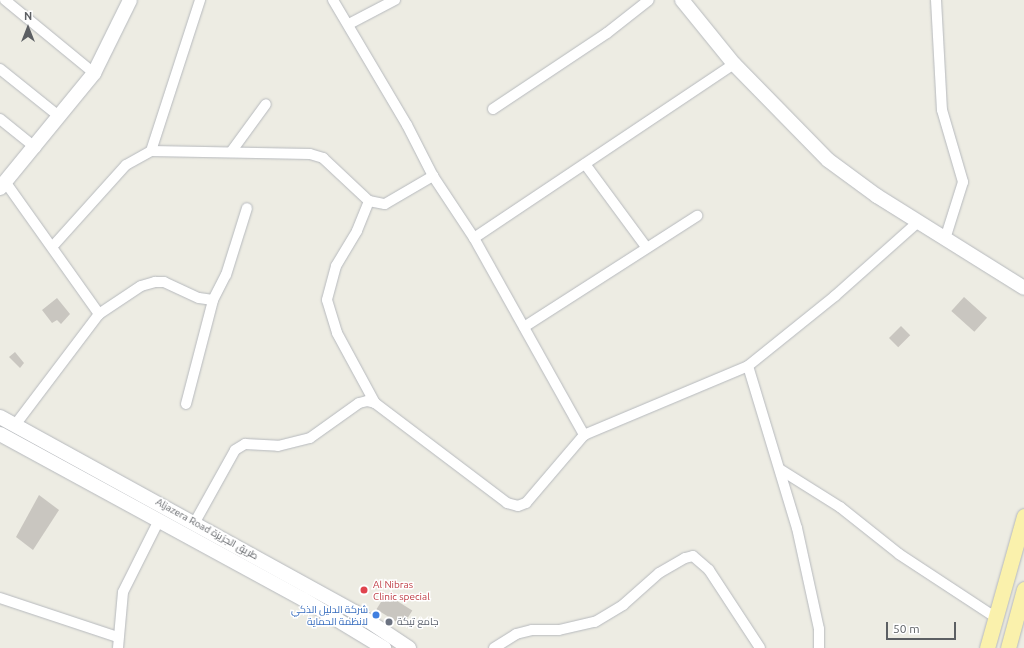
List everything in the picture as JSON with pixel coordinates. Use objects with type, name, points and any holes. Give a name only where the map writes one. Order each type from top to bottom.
[{"type":"main road","points":[[3,185],[36,148],[94,73],[130,0]]},
{"type":"main road","points":[[682,0],[734,64],[828,160],[918,223],[1024,288]]},
{"type":"main road","name":"Aljazera Road طريق الجزيزة","points":[[0,417],[195,522],[355,612],[409,648]]},
{"type":"main road","name":"Aljazera Road طريق الجزيزة","points":[[0,434],[159,520],[375,646]]},
{"type":"main road","points":[[987,648],[1024,516]]},
{"type":"main road","points":[[1008,648],[1024,589]]},
{"type":"street","points":[[5,0],[94,73]]},
{"type":"street","points":[[151,151],[200,0]]},
{"type":"street","points":[[333,0],[349,24],[433,176],[474,238],[584,435]]},
{"type":"street","points":[[349,24],[395,0]]},
{"type":"street","points":[[493,109],[607,33],[649,0]]},
{"type":"street","points":[[936,0],[942,110],[963,182],[945,239]]},
{"type":"street","points":[[474,238],[734,64]]},
{"type":"street","points":[[0,69],[60,116]]},
{"type":"street","points":[[231,152],[266,104]]},
{"type":"street","points":[[0,119],[36,148]]},
{"type":"street","points":[[53,246],[126,165],[151,151],[310,154],[323,158],[370,201],[384,204],[433,176]]},
{"type":"street","points":[[585,164],[647,248]]},
{"type":"street","points":[[3,185],[53,246],[99,314]]},
{"type":"street","points":[[370,201],[357,232],[336,266],[327,300],[337,333],[375,403],[474,480],[507,503],[518,506],[531,499],[584,435],[748,366],[835,296],[918,223]]},
{"type":"street","points":[[186,404],[213,300],[228,269],[247,208]]},
{"type":"street","points":[[524,327],[697,216]]},
{"type":"street","points":[[15,425],[99,314],[141,286],[155,282],[164,282],[199,298],[213,300]]},
{"type":"street","points":[[748,366],[780,470],[815,608],[819,648]]},
{"type":"street","points":[[195,522],[235,450],[245,444],[278,446],[310,438],[359,403],[375,403]]},
{"type":"street","points":[[780,470],[840,507],[899,554],[995,617]]},
{"type":"street","points":[[118,648],[117,637],[123,592],[159,520]]},
{"type":"street","points":[[494,648],[516,634],[532,630],[559,630],[594,622],[624,605],[659,573],[685,558],[693,556],[709,570],[760,648]]},
{"type":"street","points":[[0,598],[117,637]]},
{"type":"building","points":[[964,297],[987,318],[974,332],[951,311]]},
{"type":"building","points":[[57,298],[70,314],[61,324],[57,320],[52,323],[42,310]]},
{"type":"building","points":[[901,326],[910,335],[898,347],[889,338]]},
{"type":"building","points":[[15,352],[24,363],[20,368],[9,357]]},
{"type":"building","points":[[39,495],[59,510],[33,550],[16,537]]},
{"type":"building","points":[[386,594],[412,610],[403,626],[376,609]]},
{"type":"place","name":"Al Nibras Clinic special","points":[[364,590]]},
{"type":"place","name":"شركة الدليل الذكي لانظمة الحماية","points":[[376,615]]},
{"type":"place","name":"جامع تيكة","points":[[389,622]]}]
